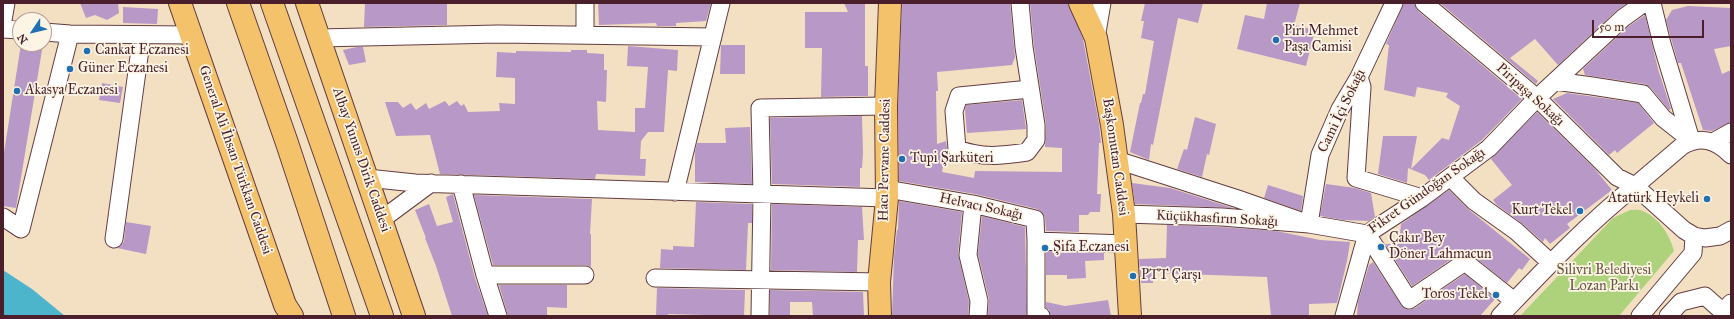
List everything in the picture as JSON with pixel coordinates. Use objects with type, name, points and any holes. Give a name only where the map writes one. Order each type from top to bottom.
[{"type":"main road","name":"General Ali İhsan Türkkan Caddesi","points":[[180,3],[280,291],[292,316]]},
{"type":"main road","points":[[238,3],[287,143],[344,316]]},
{"type":"main road","points":[[272,3],[382,316]]},
{"type":"main road","name":"Albay Yunus Dirik Caddesi","points":[[307,3],[414,316]]},
{"type":"main road","name":"Hacı Pervane Caddesi","points":[[880,316],[879,282],[887,194],[886,106],[890,3]]},
{"type":"main road","name":"Başkomutan Caddesi","points":[[1080,3],[1096,38],[1117,160],[1124,214],[1130,316]]},
{"type":"street","points":[[3,20],[6,3]]},
{"type":"street","points":[[585,3],[585,35]]},
{"type":"street","points":[[676,192],[721,3]]},
{"type":"street","points":[[1020,3],[1024,47],[1036,125],[1036,140],[1027,152],[1006,155],[974,156],[957,150],[954,111],[959,96],[1030,89]]},
{"type":"street","points":[[1096,38],[1102,3]]},
{"type":"street","name":"Cami İçi Sokağı","points":[[1309,224],[1320,155],[1340,109],[1359,77],[1394,3]]},
{"type":"street","name":"Piripaşa Sokağı","points":[[1424,3],[1536,98],[1617,177],[1635,186],[1684,230],[1694,236]]},
{"type":"street","name":"Fikret Gündoğan Sokağı","points":[[1117,160],[1238,199],[1309,224],[1367,234],[1422,198],[1489,148],[1536,98],[1624,18],[1644,3]]},
{"type":"street","points":[[1652,3],[1662,44],[1691,140]]},
{"type":"street","points":[[52,33],[70,34],[192,34]]},
{"type":"street","points":[[3,217],[21,229],[70,34]]},
{"type":"street","points":[[114,239],[142,34]]},
{"type":"street","points":[[319,38],[498,34],[713,37]]},
{"type":"street","points":[[1359,77],[1362,87],[1356,178],[1422,198]]},
{"type":"street","points":[[1555,81],[1643,94],[1663,118],[1691,140]]},
{"type":"street","points":[[760,316],[762,195],[760,108],[886,106]]},
{"type":"street","points":[[1713,142],[1731,132]]},
{"type":"street","points":[[1500,316],[1551,263],[1617,200],[1682,146],[1691,140],[1700,139],[1713,142],[1723,147],[1731,155]]},
{"type":"street","points":[[1450,177],[1474,201],[1516,231],[1551,263]]},
{"type":"street","name":"Helvacı Sokağı","points":[[367,178],[430,183],[762,195],[887,194],[973,204],[1035,219],[1036,241]]},
{"type":"street","points":[[381,220],[430,183]]},
{"type":"street","points":[[461,184],[484,276],[498,316]]},
{"type":"street","points":[[973,204],[968,255],[979,301],[978,316]]},
{"type":"street","name":"Küçükhasfırın Sokağı","points":[[1124,214],[1222,217],[1309,224]]},
{"type":"street","points":[[1640,316],[1693,253],[1694,236],[1705,238],[1720,236],[1731,230]]},
{"type":"street","points":[[1367,234],[1409,300],[1465,262],[1514,301]]},
{"type":"street","points":[[1344,316],[1367,234]]},
{"type":"street","points":[[1041,316],[1036,314],[1036,241],[1126,244]]},
{"type":"street","points":[[484,276],[585,275]]},
{"type":"street","points":[[655,278],[879,282]]},
{"type":"street","points":[[1668,316],[1680,302],[1704,296],[1723,312],[1731,303]]},
{"type":"green space","name":"Silivri Belediyesi Lozan Parkı","points":[[1630,210],[1641,210],[1654,218],[1667,233],[1674,251],[1619,316],[1520,316],[1613,218]]},
{"type":"water","points":[[3,270],[32,289],[65,316],[3,316]]},
{"type":"building","points":[[80,3],[118,3],[119,13],[107,20],[95,15],[86,18]]},
{"type":"building","points":[[365,3],[447,3],[447,25],[364,27]]},
{"type":"building","points":[[598,3],[711,3],[706,21],[676,23],[676,26],[657,26],[656,23],[599,25]]},
{"type":"building","points":[[844,3],[865,3],[865,66],[868,66],[868,96],[821,97],[822,48],[805,48],[805,12],[848,12]]},
{"type":"building","points":[[902,3],[1010,3],[1015,57],[1012,65],[937,72],[937,144],[946,141],[947,148],[942,172],[974,178],[975,171],[1062,172],[1062,148],[1045,147],[1046,124],[1034,46],[1030,3],[1068,3],[1083,39],[1099,124],[1101,143],[1099,143],[1097,194],[1101,194],[1100,212],[1090,212],[1088,215],[1079,215],[1079,232],[1046,231],[1045,218],[1042,212],[1037,209],[975,194],[899,181],[898,106]]},
{"type":"building","points":[[1145,3],[1203,3],[1198,23],[1178,18],[1153,145],[1151,144],[1149,160],[1130,152],[1140,103],[1143,94],[1145,94],[1154,41],[1141,38],[1144,21],[1141,21]]},
{"type":"building","name":"Piri Mehmet Paşa Camisi","points":[[1267,3],[1300,3],[1294,25],[1315,30],[1306,66],[1237,49],[1245,15],[1264,19]]},
{"type":"building","points":[[1404,3],[1414,3],[1418,11],[1522,99],[1482,140],[1429,180],[1425,175],[1408,168],[1407,183],[1378,174],[1383,136],[1417,136],[1411,169],[1442,138],[1449,140],[1460,106],[1446,97],[1448,93],[1417,87],[1415,97],[1384,90],[1389,45],[1386,44]]},
{"type":"building","points":[[1440,3],[1627,3],[1616,11],[1558,65],[1535,39],[1510,58],[1538,81],[1536,84]]},
{"type":"building","points":[[1688,6],[1731,8],[1731,46],[1714,49],[1722,74],[1731,70],[1731,122],[1712,131],[1703,130],[1681,63],[1678,63],[1666,20],[1672,10]]},
{"type":"building","points":[[123,7],[158,9],[157,24],[123,23]]},
{"type":"building","points":[[1645,15],[1658,69],[1671,109],[1669,110],[1651,88],[1645,84],[1585,75],[1583,69],[1629,26]]},
{"type":"building","points":[[721,45],[745,45],[745,74],[720,74]]},
{"type":"building","points":[[628,46],[678,50],[677,71],[668,70],[664,132],[648,132],[641,141],[640,159],[646,159],[645,176],[596,174],[595,179],[440,174],[430,135],[396,136],[385,102],[398,102],[403,108],[411,103],[416,110],[426,103],[429,109],[445,101],[449,106],[457,101],[461,106],[464,104],[468,112],[500,111],[499,103],[515,104],[515,78],[496,77],[497,52],[571,52],[571,50],[587,50],[587,53],[604,54],[604,70],[607,70],[606,102],[597,101],[598,130],[635,132],[635,108],[645,108],[648,67],[627,66]]},
{"type":"building","points":[[363,47],[366,62],[349,65],[343,50]]},
{"type":"building","points":[[20,52],[42,52],[16,208],[3,206],[3,159]]},
{"type":"building","points":[[102,83],[123,87],[120,103],[99,100]]},
{"type":"building","points":[[1567,93],[1638,103],[1654,123],[1617,153],[1615,150],[1609,155],[1553,99]]},
{"type":"building","points":[[1022,100],[1026,129],[967,133],[966,105]]},
{"type":"building","points":[[1537,112],[1594,168],[1612,190],[1567,224],[1570,228],[1550,244],[1545,238],[1543,242],[1523,224],[1497,205],[1493,200],[1512,185],[1491,159]]},
{"type":"building","points":[[862,116],[863,153],[862,168],[860,168],[860,187],[772,184],[770,118]]},
{"type":"building","points":[[1195,117],[1216,124],[1202,177],[1177,169],[1184,149],[1187,150]]},
{"type":"building","points":[[750,127],[752,184],[695,182],[695,152],[697,143],[726,143],[725,128]]},
{"type":"building","points":[[1132,183],[1170,188],[1233,208],[1135,204]]},
{"type":"building","points":[[1326,184],[1355,188],[1371,193],[1375,217],[1369,221],[1343,220],[1320,216]]},
{"type":"building","points":[[1268,185],[1303,196],[1301,211],[1264,198]]},
{"type":"building","points":[[1449,190],[1468,209],[1530,259],[1522,270],[1519,268],[1507,283],[1471,254],[1465,252],[1459,254],[1412,286],[1385,244],[1399,244],[1401,224]]},
{"type":"building","points":[[453,194],[475,278],[488,316],[452,316],[436,266],[415,210],[429,204],[437,226],[453,222],[446,197]]},
{"type":"building","points":[[474,195],[592,199],[590,234],[591,267],[585,265],[493,265]]},
{"type":"building","points":[[899,201],[962,212],[958,254],[969,302],[968,316],[892,316],[894,256],[898,230]]},
{"type":"building","points":[[696,202],[752,204],[752,223],[748,223],[746,270],[660,268],[661,249],[673,250],[673,246],[694,247]]},
{"type":"building","points":[[772,204],[862,207],[864,240],[858,240],[857,272],[771,270]]},
{"type":"building","points":[[982,216],[1025,227],[1027,316],[988,316],[989,299],[978,254]]},
{"type":"building","points":[[126,222],[151,226],[146,254],[117,248],[122,245],[124,241]]},
{"type":"building","points":[[1167,225],[1276,231],[1320,240],[1350,242],[1337,303],[1309,304],[1309,316],[1271,316],[1267,277],[1156,273],[1156,276],[1153,276],[1153,283],[1141,283],[1139,259],[1166,258]]},
{"type":"building","points":[[1046,251],[1104,253],[1104,260],[1085,261],[1086,278],[1067,279],[1067,275],[1046,275]]},
{"type":"building","points":[[1373,262],[1405,309],[1410,310],[1415,308],[1465,274],[1495,299],[1480,316],[1357,316],[1358,302],[1369,265]]},
{"type":"building","points":[[499,285],[567,285],[567,308],[547,307],[547,316],[508,316]]},
{"type":"building","points":[[657,288],[745,290],[744,316],[668,314],[668,316],[656,316]]},
{"type":"building","points":[[770,290],[863,292],[864,316],[813,316],[812,302],[790,302],[790,316],[770,316]]},
{"type":"building","points":[[1108,300],[1111,316],[1051,316],[1049,310],[1046,308],[1046,302],[1065,306]]},
{"type":"place","name":"Piri Mehmet Paşa Camisi","points":[[1276,40]]},
{"type":"place","name":"Cankat Eczanesi","points":[[87,51]]},
{"type":"place","name":"Güner Eczanesi","points":[[70,69]]},
{"type":"place","name":"Akasya Eczanesi","points":[[17,91]]},
{"type":"place","name":"Tupi Şarküteri","points":[[902,159]]},
{"type":"place","name":"Atatürk Heykeli","points":[[1707,199]]},
{"type":"place","name":"Kurt Tekel","points":[[1580,211]]},
{"type":"place","name":"Çakır Bey Döner Lahmacun","points":[[1381,247]]},
{"type":"place","name":"Şifa Eczanesi","points":[[1045,248]]},
{"type":"place","name":"PTT Çarşı","points":[[1133,276]]},
{"type":"place","name":"Toros Tekel","points":[[1496,295]]}]
